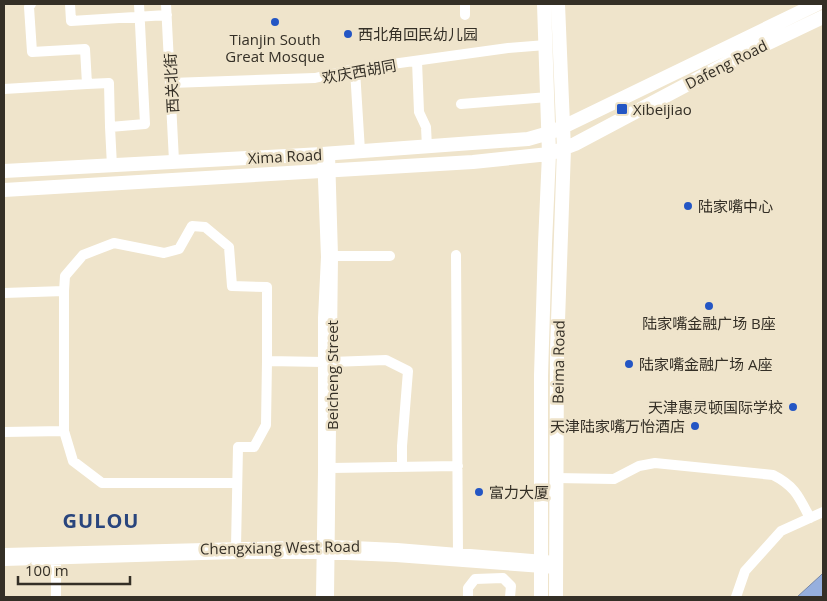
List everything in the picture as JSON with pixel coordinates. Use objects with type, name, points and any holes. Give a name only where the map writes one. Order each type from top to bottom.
[{"type":"main road","name":"Beima Road","points":[[541,597],[541,376],[549,154],[544,4]]},
{"type":"main road","name":"Beima Road","points":[[556,597],[557,350],[564,149],[558,4]]},
{"type":"main road","name":"Dafeng Road","points":[[563,127],[817,4]]},
{"type":"main road","name":"Dafeng Road","points":[[549,154],[564,149],[735,59],[823,17]]},
{"type":"main road","name":"Xima Road","points":[[4,171],[360,152],[519,140],[549,133],[563,127]]},
{"type":"main road","name":"Xima Road","points":[[4,190],[473,162],[549,154]]},
{"type":"street","points":[[31,4],[29,7],[32,52],[85,49],[87,84]]},
{"type":"street","points":[[70,4],[71,21],[167,15]]},
{"type":"street","points":[[110,126],[145,124],[139,4]]},
{"type":"street","name":"西关北街","points":[[166,4],[174,161]]},
{"type":"street","points":[[465,4],[465,15]]},
{"type":"street","name":"欢庆西胡同","points":[[171,84],[315,78],[355,70],[508,48],[546,45]]},
{"type":"street","points":[[417,61],[419,112],[426,127],[427,147]]},
{"type":"street","points":[[355,70],[360,152]]},
{"type":"street","points":[[4,89],[109,83],[112,166]]},
{"type":"street","points":[[461,104],[548,97]]},
{"type":"street","name":"Beicheng Street","points":[[326,154],[333,256],[327,362],[326,549],[329,597]]},
{"type":"street","name":"Beicheng Street","points":[[321,597],[332,468],[323,318],[327,170]]},
{"type":"street","points":[[236,547],[238,483],[238,447],[254,447],[266,425],[267,287],[232,286],[229,247],[205,227],[192,226],[179,249],[164,253],[114,243],[83,254],[66,276],[64,292],[64,431],[73,461],[102,483],[238,483]]},
{"type":"street","points":[[456,255],[458,554]]},
{"type":"street","points":[[333,256],[390,256]]},
{"type":"street","points":[[4,293],[64,292]]},
{"type":"street","points":[[267,361],[327,362],[386,360],[408,371],[402,467]]},
{"type":"street","points":[[4,432],[64,431]]},
{"type":"street","points":[[556,478],[614,478],[639,466],[655,463],[773,476],[786,482],[798,493],[810,518]]},
{"type":"street","points":[[332,468],[458,466]]},
{"type":"street","points":[[736,597],[745,571],[781,531],[823,512]]},
{"type":"street","name":"Chengxiang West Road","points":[[4,553],[236,547],[326,549],[396,557],[556,565]]},
{"type":"street","name":"Chengxiang West Road","points":[[4,561],[397,548],[541,565]]},
{"type":"street","points":[[56,560],[56,597]]},
{"type":"street","points":[[468,597],[468,588],[475,579],[503,578],[510,586],[510,597]]},
{"type":"water","points":[[823,573],[823,597],[797,597],[820,576]]},
{"type":"place","name":"Tianjin South Great Mosque","points":[[275,22]]},
{"type":"place","name":"西北角回民幼儿园","points":[[348,34]]},
{"type":"place","name":"Xibeijiao","points":[[622,109]]},
{"type":"place","name":"陆家嘴中心","points":[[688,206]]},
{"type":"place","name":"陆家嘴金融广场 B座","points":[[709,306]]},
{"type":"place","name":"陆家嘴金融广场 A座","points":[[629,364]]},
{"type":"place","name":"天津惠灵顿国际学校","points":[[793,407]]},
{"type":"place","name":"天津陆家嘴万怡酒店","points":[[695,426]]},
{"type":"place","name":"富力大厦","points":[[479,492]]},
{"type":"district","name":"GULOU","points":[[101,520]]}]
